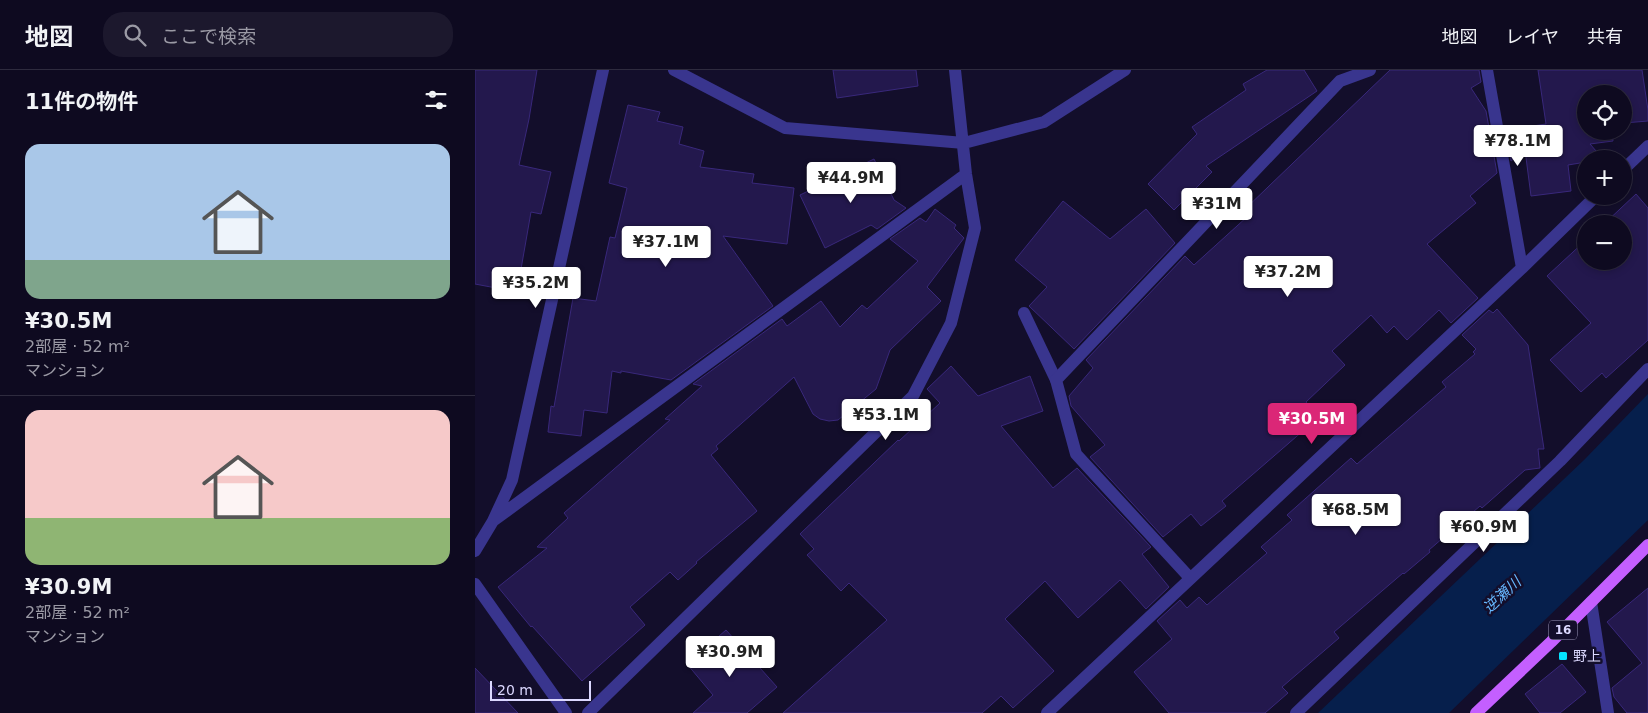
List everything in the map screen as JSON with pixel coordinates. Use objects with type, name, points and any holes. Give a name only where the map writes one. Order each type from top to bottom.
[{"type":"main road","name":"16","points":[[1476,713],[1648,545]]},
{"type":"street","points":[[475,552],[493,521],[512,480],[603,70]]},
{"type":"street","points":[[674,70],[785,128],[964,143],[1044,122],[1125,70]]},
{"type":"street","points":[[588,713],[913,396],[951,323],[975,228],[966,174],[955,70]]},
{"type":"street","points":[[1056,380],[1340,81],[1370,70]]},
{"type":"street","points":[[1487,70],[1522,268]]},
{"type":"street","points":[[1632,161],[1648,146]]},
{"type":"street","points":[[493,521],[966,174]]},
{"type":"street","points":[[1047,713],[1587,205]]},
{"type":"street","points":[[1024,313],[1056,380],[1076,454],[1190,578]]},
{"type":"street","points":[[1296,713],[1560,461],[1648,370]]},
{"type":"street","points":[[475,584],[566,713]]},
{"type":"street","points":[[1591,602],[1608,713]]},
{"type":"water","name":"逆瀬川","points":[[1648,394],[1648,520],[1449,713],[1318,713],[1584,460]]},
{"type":"building","points":[[475,70],[537,70],[519,165],[551,172],[541,214],[531,212],[517,292],[475,284]]},
{"type":"building","points":[[833,70],[916,70],[918,86],[837,98]]},
{"type":"building","points":[[1267,70],[1304,70],[1317,91],[1206,166],[1212,172],[1174,210],[1148,184],[1197,134],[1192,127],[1246,90],[1243,84]]},
{"type":"building","points":[[1390,70],[1479,70],[1481,82],[1471,88],[1486,111],[1497,173],[1470,196],[1476,203],[1427,244],[1478,298],[1451,323],[1439,310],[1407,340],[1394,326],[1387,333],[1371,315],[1332,351],[1345,365],[1306,402],[1319,417],[1222,501],[1226,506],[1201,526],[1191,514],[1163,537],[1090,457],[1105,445],[1071,406],[1069,396],[1093,368],[1086,360],[1185,256],[1194,265],[1248,216],[1243,211]]},
{"type":"building","points":[[1538,70],[1642,70],[1648,121],[1632,122],[1632,85],[1577,85],[1577,140],[1613,141],[1590,144],[1595,150],[1577,150],[1577,164],[1568,165],[1571,191],[1531,196],[1525,150],[1511,161],[1506,130],[1546,124]]},
{"type":"building","points":[[628,105],[660,112],[657,121],[683,127],[679,144],[704,151],[700,167],[754,174],[752,183],[794,188],[787,244],[723,236],[773,306],[671,380],[612,371],[607,413],[584,410],[581,436],[548,432],[551,406],[554,407],[573,298],[596,301],[610,237],[615,238],[627,188],[609,183]]},
{"type":"building","points":[[874,159],[894,200],[906,208],[877,229],[871,225],[825,248],[800,195]]},
{"type":"building","points":[[1636,194],[1648,208],[1648,340],[1606,378],[1602,373],[1581,392],[1550,360],[1591,323],[1547,276],[1577,248],[1577,270],[1632,270],[1632,215],[1614,215],[1624,205],[1632,205],[1632,198]]},
{"type":"building","points":[[1063,201],[1110,239],[1146,209],[1175,243],[1074,349],[1029,306],[1047,287],[1015,260]]},
{"type":"building","points":[[935,209],[956,225],[954,228],[964,238],[927,287],[941,301],[890,350],[876,389],[838,420],[829,421],[820,419],[813,414],[794,377],[716,446],[718,449],[711,455],[757,511],[696,562],[678,580],[670,572],[630,607],[645,625],[582,681],[531,627],[498,587],[547,548],[537,547],[568,518],[564,513],[670,420],[665,419],[702,386],[693,384],[782,319],[787,326],[821,301],[840,327],[862,305],[867,309],[918,261],[890,239],[920,218],[926,222]]},
{"type":"building","points":[[1497,309],[1528,345],[1544,449],[1538,449],[1540,468],[1525,470],[1482,508],[1480,506],[1429,550],[1430,552],[1334,632],[1339,638],[1282,687],[1288,693],[1265,713],[1169,713],[1134,672],[1172,639],[1157,621],[1180,600],[1187,608],[1199,597],[1207,605],[1267,553],[1261,547],[1292,520],[1287,515],[1351,458],[1357,464],[1446,387],[1442,382],[1475,354],[1473,352],[1476,349],[1462,335],[1489,310],[1493,313]]},
{"type":"building","points":[[951,366],[978,396],[1030,376],[1043,411],[1001,426],[1053,488],[1077,468],[1151,547],[1142,554],[1169,587],[1146,609],[1120,580],[1078,618],[1045,581],[1005,619],[1054,671],[1013,708],[1001,696],[982,713],[783,713],[887,620],[849,583],[841,591],[807,555],[814,549],[800,534],[898,440],[940,403],[927,389]]},
{"type":"building","points":[[1648,588],[1648,713],[1627,713],[1614,697],[1612,688],[1642,663],[1607,622]]},
{"type":"building","points":[[726,630],[777,687],[747,713],[693,713],[713,695],[687,664]]},
{"type":"building","points":[[1562,664],[1586,692],[1560,713],[1540,713],[1525,694]]},
{"type":"building","points":[[475,668],[518,713],[475,713]]},
{"type":"place","name":"野上","points":[[1563,656]]}]
